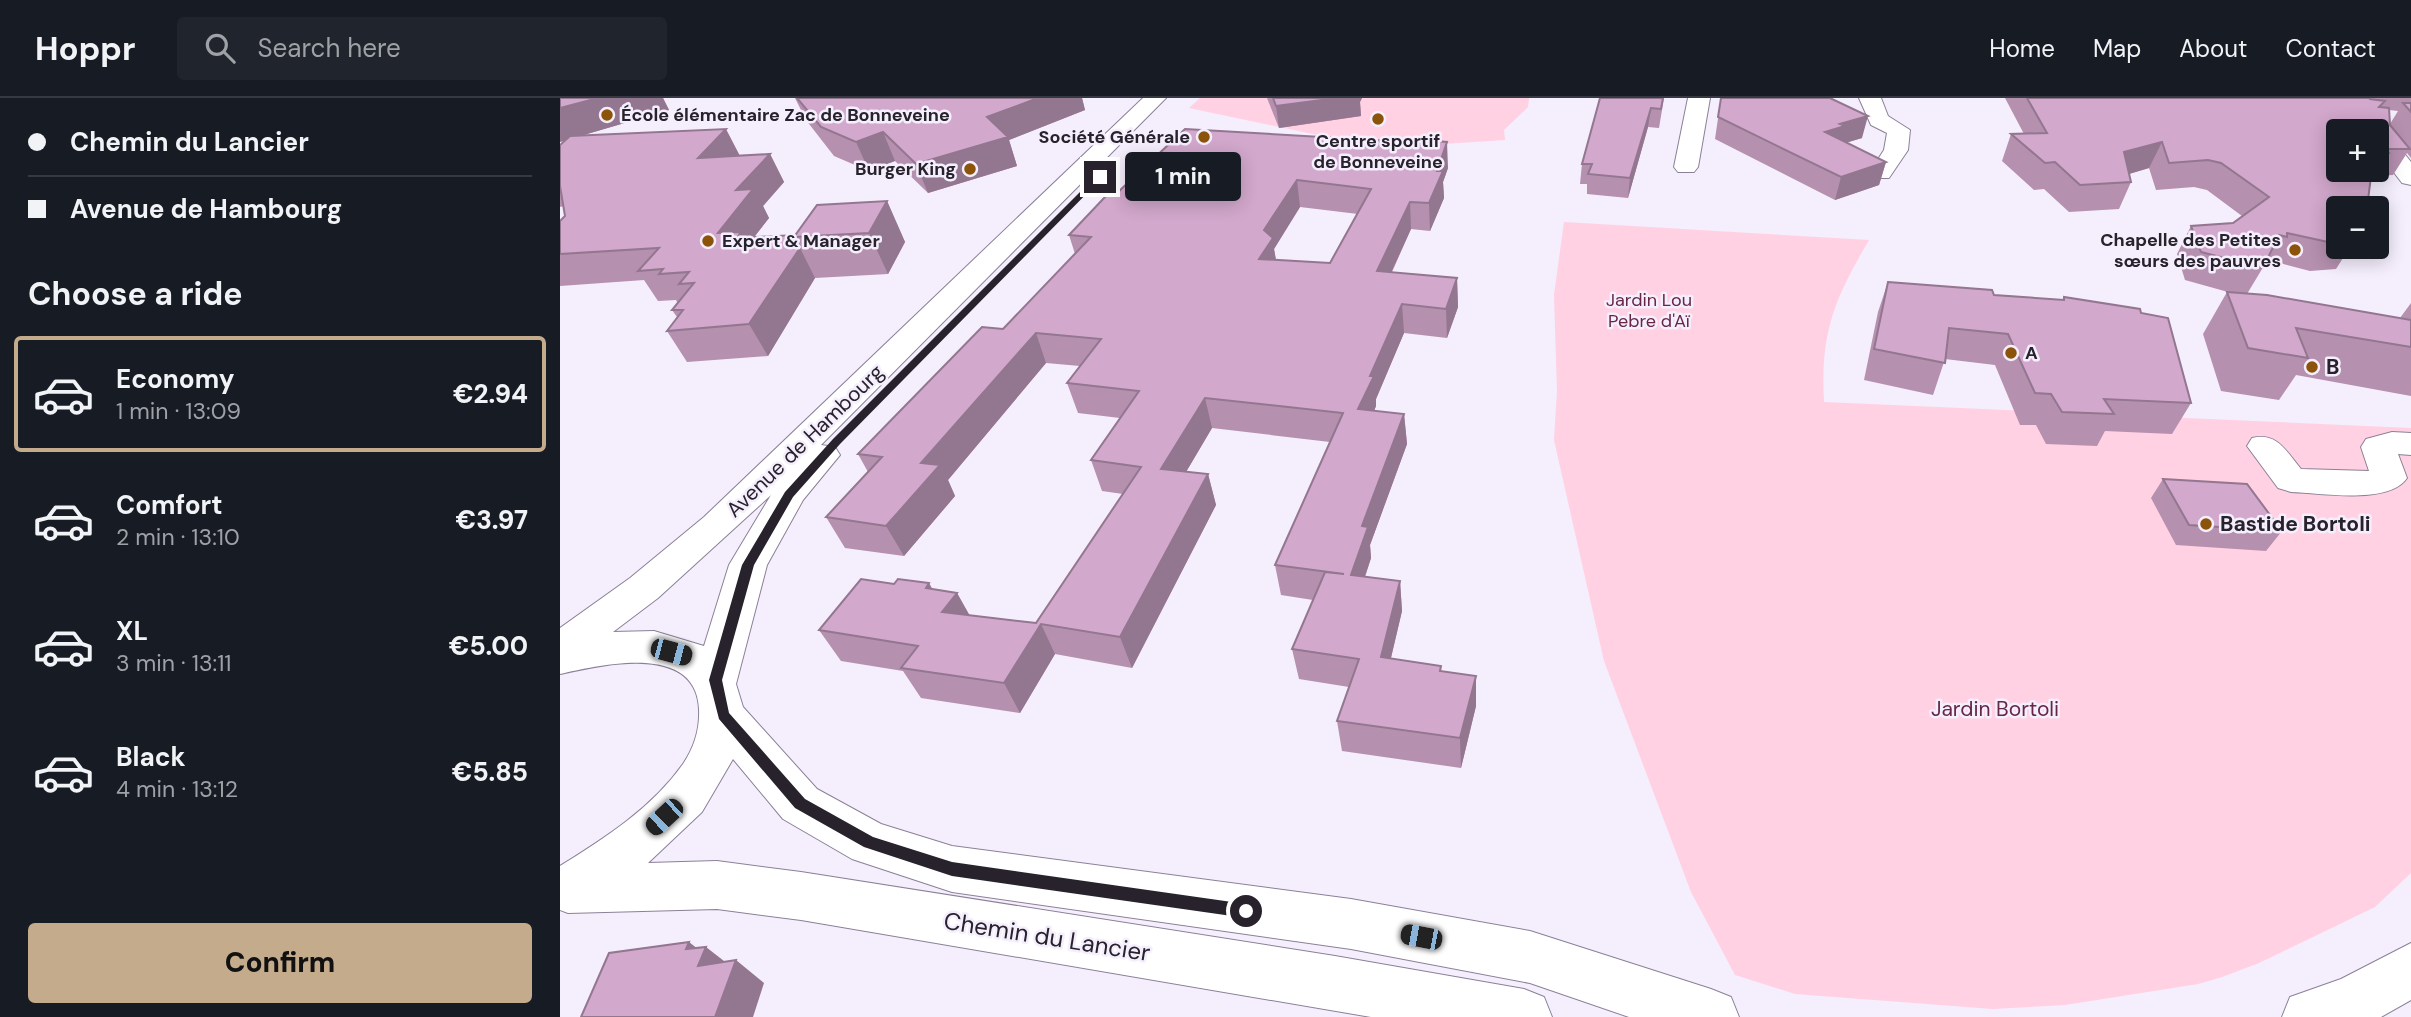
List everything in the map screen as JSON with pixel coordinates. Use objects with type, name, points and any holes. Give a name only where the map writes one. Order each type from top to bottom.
[{"type":"street","points":[[1115,136],[1142,98]]},
{"type":"street","name":"Avenue de Hambourg","points":[[560,650],[644,588],[717,526],[1155,98]]},
{"type":"street","points":[[1149,132],[1148,122],[1173,98]]},
{"type":"street","name":"Avenue de Hambourg","points":[[564,890],[632,847],[681,801],[712,756],[720,697],[748,565],[795,487],[969,308],[1182,98]]},
{"type":"street","points":[[1686,167],[1699,98]]},
{"type":"street","points":[[1870,98],[1880,120],[1899,130],[1896,150],[1881,173]]},
{"type":"street","points":[[2389,130],[2399,120]]},
{"type":"street","points":[[2389,145],[2411,178]]},
{"type":"street","points":[[2264,446],[2291,480],[2381,483],[2389,478],[2378,447],[2392,443],[2411,444]]},
{"type":"street","points":[[560,658],[600,648],[650,646],[691,657],[800,804],[869,843],[952,869],[1351,924],[1517,955],[1711,1017]]},
{"type":"street","name":"Chemin du Lancier","points":[[564,890],[717,885],[1335,983],[1524,1017]]},
{"type":"street","points":[[2311,1017],[2353,1002],[2411,970]]},
{"type":"green space","name":"Centre sportif de Bonneveine","points":[[1200,98],[1529,98],[1528,107],[1504,130],[1505,140],[1379,148],[1189,108]]},
{"type":"green space","name":"Jardin Bortoli","points":[[1564,222],[1869,240],[1847,280],[1832,316],[1825,355],[1824,402],[2411,428],[2411,873],[2375,907],[2259,963],[2198,984],[2065,1005],[1993,1009],[1795,994],[1735,975],[1691,892],[1604,661],[1554,440],[1557,391],[1554,295]]},
{"type":"building","points":[[560,98],[598,98],[560,108]]},
{"type":"building","points":[[797,98],[1038,98],[987,117],[1008,137],[916,164],[883,132],[856,142],[821,127]]},
{"type":"building","points":[[1273,98],[1337,98],[1276,106]]},
{"type":"building","points":[[1600,98],[1663,98],[1661,109],[1651,108],[1630,178],[1588,174],[1592,164],[1582,164]]},
{"type":"building","points":[[1721,98],[1830,98],[1868,116],[1840,124],[1845,126],[1825,132],[1886,162],[1841,177],[1718,117]]},
{"type":"building","points":[[2027,98],[2369,98],[2385,101],[2379,107],[2389,108],[2390,125],[2410,149],[2389,149],[2389,119],[2326,119],[2326,182],[2370,182],[2368,196],[2326,196],[2326,242],[2287,233],[2287,237],[2279,235],[2263,268],[2201,252],[2191,226],[2233,223],[2269,197],[2221,163],[2208,160],[2169,163],[2162,142],[2124,152],[2131,182],[2080,185],[2055,162],[2045,163],[2011,134],[2047,133]]},
{"type":"building","points":[[2403,103],[2411,103],[2411,112]]},
{"type":"building","points":[[726,129],[698,158],[770,154],[736,190],[753,189],[718,233],[741,232],[737,238],[795,235],[800,248],[749,324],[667,331],[683,310],[672,310],[694,283],[679,284],[689,272],[659,274],[663,269],[638,271],[659,248],[560,254],[560,221],[565,216],[560,186],[560,145],[570,136]]},
{"type":"building","points":[[1185,129],[1447,142],[1437,171],[1443,171],[1429,203],[1410,202],[1377,271],[1457,278],[1446,309],[1402,304],[1358,409],[1404,414],[1362,526],[1368,527],[1351,575],[1400,581],[1381,657],[1441,666],[1440,671],[1476,676],[1460,738],[1337,721],[1359,659],[1292,649],[1325,572],[1344,574],[1275,565],[1343,413],[1205,398],[1161,469],[1208,474],[1120,637],[1041,624],[1004,683],[901,668],[918,646],[819,630],[861,579],[894,584],[898,579],[929,583],[926,588],[957,593],[942,612],[1036,623],[1141,467],[1091,460],[1139,391],[1067,383],[1101,339],[1036,333],[921,463],[940,465],[886,526],[826,517],[882,457],[858,454],[982,327],[1003,329],[1091,237],[1069,235],[1106,196],[1117,193]],"holes":[[[1297,180],[1371,189],[1330,263],[1259,259],[1273,238],[1264,230]]]},
{"type":"building","points":[[887,201],[869,233],[794,237],[817,205]]},
{"type":"building","points":[[1888,282],[1992,290],[1994,295],[2064,300],[2064,297],[2140,309],[2141,313],[2168,318],[2191,403],[2104,399],[2114,414],[2062,412],[2051,394],[2035,393],[2008,334],[1949,328],[1945,363],[1874,349]]},
{"type":"building","points":[[2227,292],[2267,295],[2411,320],[2411,347],[2296,328],[2308,358],[2248,348]]},
{"type":"building","points":[[2163,479],[2247,484],[2282,531],[2189,525]]},
{"type":"building","points":[[689,942],[686,949],[706,947],[698,966],[736,960],[715,1017],[581,1017],[609,953]]},
{"type":"place","name":"École élémentaire Zac de Bonneveine","points":[[607,115]]},
{"type":"place","name":"Centre sportif de Bonneveine","points":[[1378,119]]},
{"type":"place","name":"Société Générale","points":[[1204,137]]},
{"type":"place","name":"Burger King","points":[[970,169]]},
{"type":"place","name":"Expert & Manager","points":[[708,241]]},
{"type":"place","name":"Chapelle des Petites sœurs des pauvres","points":[[2295,250]]},
{"type":"place","name":"A","points":[[2011,353]]},
{"type":"place","name":"B","points":[[2312,367]]},
{"type":"place","name":"Bastide Bortoli","points":[[2206,524]]},
{"type":"route","points":[[1100,177],[836,441],[789,495],[748,565],[716,680],[723,715],[752,752],[800,804],[869,843],[952,869],[1246,911]]},
{"type":"park label","name":"Jardin Lou Pebre d'Aï","points":[[1649,310]]}]
